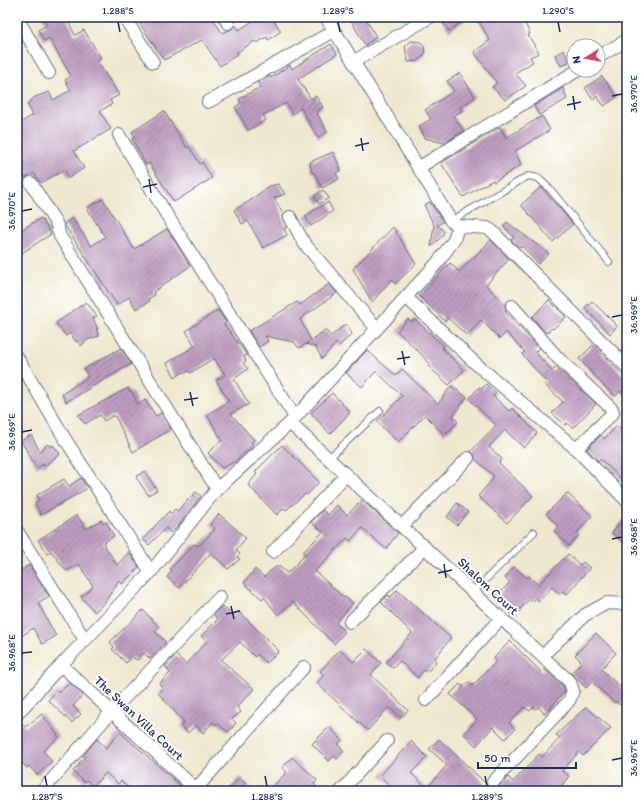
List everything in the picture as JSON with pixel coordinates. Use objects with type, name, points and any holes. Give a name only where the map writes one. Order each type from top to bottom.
[{"type":"street","points":[[124,17],[153,62]]},
{"type":"street","points":[[17,714],[61,665],[151,572],[217,489],[293,420],[438,262],[454,240],[454,223],[418,168],[326,17]]},
{"type":"street","points":[[353,62],[430,17]]},
{"type":"street","points":[[17,18],[49,73]]},
{"type":"street","points":[[208,102],[334,31]]},
{"type":"street","points":[[606,53],[627,40]]},
{"type":"street","points":[[418,168],[566,77]]},
{"type":"street","name":"Shalom Court","points":[[119,135],[293,420],[346,475],[474,591],[500,618],[570,682],[573,691],[569,702],[494,782]]},
{"type":"street","points":[[31,183],[56,223],[60,236],[217,489]]},
{"type":"street","points":[[290,217],[304,242],[377,329]]},
{"type":"street","points":[[454,223],[487,228],[492,231],[627,367]]},
{"type":"street","points":[[406,297],[476,363],[576,450],[627,501]]},
{"type":"street","points":[[512,306],[558,358],[612,409],[613,413],[576,450]]},
{"type":"street","points":[[17,357],[65,439],[151,572]]},
{"type":"street","points":[[402,526],[468,458]]},
{"type":"street","points":[[273,552],[346,475]]},
{"type":"street","points":[[17,531],[85,640]]},
{"type":"street","points":[[350,622],[425,547]]},
{"type":"street","points":[[42,791],[112,711],[220,597]]},
{"type":"street","points":[[542,656],[585,615],[607,603],[627,604]]},
{"type":"street","points":[[426,700],[500,618]]},
{"type":"street","name":"The Swan Villa Court","points":[[61,665],[196,790]]},
{"type":"street","points":[[196,790],[304,667]]},
{"type":"street","points":[[341,791],[387,741]]},
{"type":"lane","points":[[454,223],[528,176],[534,176],[550,189],[609,262]]},
{"type":"lane","points":[[329,458],[380,411]]},
{"type":"lane","points":[[474,591],[534,532]]},
{"type":"building","points":[[42,17],[66,17],[75,35],[84,30],[101,58],[97,61],[119,95],[110,100],[112,104],[100,111],[111,129],[74,151],[84,168],[69,178],[64,170],[41,183],[34,173],[17,182],[17,125],[33,115],[27,104],[35,97],[49,92],[53,100],[71,90],[65,80],[71,76],[49,38],[44,41],[38,30],[47,25]]},
{"type":"building","points":[[145,17],[212,17],[222,33],[232,29],[235,25],[239,30],[259,17],[271,17],[281,31],[268,40],[267,37],[257,43],[255,41],[237,52],[238,54],[220,66],[202,40],[164,60],[138,21]]},
{"type":"building","points":[[349,17],[365,17],[376,37],[365,45]]},
{"type":"building","points":[[439,17],[470,17],[449,31]]},
{"type":"building","points":[[476,17],[522,17],[530,34],[528,35],[539,53],[530,57],[533,62],[515,73],[526,86],[505,100],[492,87],[497,83],[474,52],[490,40]]},
{"type":"building","points":[[411,41],[420,42],[424,45],[425,54],[418,61],[408,62],[405,47]]},
{"type":"building","points":[[331,44],[337,54],[298,79],[311,99],[316,96],[323,107],[316,111],[327,132],[318,138],[301,108],[293,114],[286,103],[263,115],[266,120],[248,130],[235,107],[241,103],[239,99],[260,87],[258,82],[270,76],[271,78],[290,65],[292,69]]},
{"type":"building","points":[[564,50],[566,54],[566,63],[561,66],[555,55]]},
{"type":"building","points":[[460,73],[475,97],[460,108],[462,111],[453,116],[464,131],[444,143],[425,138],[419,126],[431,119],[425,110],[454,91],[447,81]]},
{"type":"building","points":[[599,78],[603,78],[617,97],[604,106],[597,96],[593,100],[585,88]]},
{"type":"building","points":[[563,88],[567,99],[539,115],[534,106]]},
{"type":"building","points":[[164,111],[187,148],[189,146],[200,164],[202,162],[212,178],[174,202],[149,163],[146,165],[132,139],[135,137],[132,132]]},
{"type":"building","points":[[542,116],[550,130],[515,151],[521,165],[494,182],[493,180],[463,197],[441,163],[500,127],[506,138]]},
{"type":"building","points":[[333,152],[341,170],[336,173],[339,179],[322,188],[314,172],[312,173],[310,162]]},
{"type":"building","points":[[278,184],[285,194],[274,198],[283,214],[283,220],[287,227],[284,229],[287,235],[263,248],[248,221],[242,224],[234,210],[253,199],[270,186]]},
{"type":"building","points":[[541,187],[573,224],[553,242],[521,205]]},
{"type":"building","points":[[323,190],[329,198],[319,204],[314,196]]},
{"type":"building","points":[[103,199],[134,249],[167,229],[190,266],[153,292],[155,295],[148,299],[150,301],[136,309],[129,297],[117,305],[64,224],[72,218],[91,246],[105,237],[87,208]]},
{"type":"building","points":[[328,202],[333,211],[311,226],[305,216]]},
{"type":"building","points":[[430,202],[443,222],[437,225],[444,231],[442,236],[431,247],[434,225],[424,205]]},
{"type":"building","points":[[41,218],[51,234],[17,256],[17,233]]},
{"type":"building","points":[[507,222],[549,254],[538,264],[522,246],[520,248],[511,240],[514,237],[503,226]]},
{"type":"building","points":[[393,227],[416,264],[395,284],[392,279],[372,302],[353,269]]},
{"type":"building","points":[[491,240],[509,259],[486,285],[505,305],[506,313],[539,348],[535,352],[552,371],[556,367],[596,404],[573,428],[567,423],[565,425],[552,413],[563,402],[544,384],[546,382],[522,354],[525,352],[506,332],[500,339],[481,320],[467,336],[448,318],[445,321],[419,296],[450,263],[459,272]]},
{"type":"building","points":[[329,284],[337,293],[300,319],[311,341],[325,330],[331,336],[346,324],[352,334],[339,346],[336,343],[322,359],[316,347],[306,344],[309,342],[299,348],[294,342],[265,336],[268,341],[259,347],[249,331],[297,302],[300,305]]},
{"type":"building","points":[[549,300],[566,317],[553,329],[552,328],[546,333],[532,317]]},
{"type":"building","points":[[592,301],[617,326],[610,334],[585,308]]},
{"type":"building","points":[[86,302],[97,316],[93,318],[98,329],[96,329],[99,336],[87,340],[81,346],[77,340],[76,342],[70,333],[66,336],[56,323]]},
{"type":"building","points":[[218,310],[226,322],[224,324],[247,355],[244,357],[246,361],[243,363],[248,369],[234,379],[249,404],[231,414],[254,440],[251,442],[253,445],[234,462],[222,468],[208,453],[222,440],[207,415],[229,401],[216,380],[225,375],[214,358],[190,373],[189,371],[184,372],[175,377],[167,363],[195,346],[186,331]]},
{"type":"building","points":[[408,319],[412,322],[414,319],[417,321],[444,346],[442,348],[464,370],[449,385],[428,366],[430,364],[397,331]]},
{"type":"building","points":[[593,345],[627,379],[627,397],[620,391],[616,396],[609,391],[579,359]]},
{"type":"building","points":[[121,348],[131,364],[66,402],[62,394],[88,377],[84,369]]},
{"type":"building","points":[[367,350],[396,376],[402,369],[438,404],[451,386],[467,397],[453,416],[458,422],[444,434],[425,415],[398,442],[377,422],[402,396],[376,371],[362,387],[346,373]]},
{"type":"building","points":[[486,384],[496,393],[493,396],[509,411],[512,408],[537,433],[524,448],[505,430],[489,447],[502,459],[499,463],[533,496],[507,523],[478,496],[494,476],[475,459],[475,456],[471,451],[496,425],[469,399],[479,387],[482,389]]},
{"type":"building","points":[[128,388],[130,392],[132,392],[138,405],[145,400],[156,416],[161,413],[171,429],[133,452],[115,416],[112,416],[104,421],[100,415],[85,424],[78,415]]},
{"type":"building","points":[[332,393],[350,412],[330,434],[311,413]]},
{"type":"building","points":[[627,421],[627,485],[605,463],[600,459],[598,461],[587,449],[601,435],[604,439],[617,426],[620,429]]},
{"type":"building","points":[[31,435],[40,451],[48,444],[50,447],[53,445],[60,454],[44,466],[43,464],[37,468],[21,441]]},
{"type":"building","points":[[282,445],[319,482],[307,495],[305,494],[286,510],[284,508],[277,515],[248,485],[257,474],[255,472]]},
{"type":"building","points":[[144,471],[157,490],[148,495],[136,477]]},
{"type":"building","points":[[81,478],[87,487],[86,489],[41,515],[35,503],[39,500],[37,495],[64,479],[69,486]]},
{"type":"building","points":[[196,492],[201,496],[171,533],[166,528],[149,545],[143,539],[169,511],[171,514],[175,509],[177,511]]},
{"type":"building","points":[[567,493],[592,516],[577,532],[579,535],[569,546],[554,531],[558,526],[546,514]]},
{"type":"building","points":[[362,500],[398,533],[386,549],[362,528],[350,541],[347,538],[315,571],[344,598],[345,597],[353,603],[336,623],[345,632],[334,644],[293,602],[278,615],[264,597],[262,599],[244,583],[255,569],[264,577],[275,567],[280,567],[287,573],[306,554],[303,552],[323,532],[311,522],[323,510],[328,515],[337,505],[347,515]]},
{"type":"building","points":[[457,503],[468,512],[457,525],[447,517]]},
{"type":"building","points":[[219,514],[246,538],[236,550],[240,554],[237,557],[240,559],[228,569],[211,553],[179,588],[167,577],[172,571],[170,569],[194,544],[197,546],[201,544],[215,529],[210,524]]},
{"type":"building","points":[[77,515],[86,529],[101,520],[103,523],[106,522],[114,536],[103,543],[117,565],[129,552],[139,567],[122,584],[119,580],[105,602],[95,612],[81,597],[93,586],[79,564],[66,571],[51,551],[47,554],[38,540]]},
{"type":"building","points":[[627,515],[627,546],[612,533]]},
{"type":"building","points":[[568,554],[580,565],[583,562],[590,568],[567,594],[563,591],[560,594],[552,587],[539,601],[536,598],[532,602],[529,599],[514,616],[495,598],[510,582],[505,578],[514,567],[527,578],[529,576],[538,585]]},
{"type":"building","points":[[29,565],[49,596],[38,603],[56,636],[42,644],[33,628],[17,639],[17,573]]},
{"type":"building","points":[[397,590],[451,638],[435,658],[436,662],[427,672],[424,670],[418,678],[400,661],[393,668],[386,662],[412,633],[381,602],[388,595],[391,597]]},
{"type":"building","points":[[222,605],[233,616],[238,611],[279,651],[267,663],[257,654],[255,657],[240,642],[221,660],[254,689],[237,707],[241,712],[232,719],[236,723],[228,732],[217,723],[216,725],[213,722],[203,733],[196,725],[188,733],[181,726],[184,722],[158,693],[163,688],[159,684],[170,673],[165,666],[176,655],[186,664],[207,641],[201,636],[218,619],[214,615]]},
{"type":"building","points":[[143,610],[159,627],[154,631],[166,642],[150,659],[144,653],[137,660],[132,657],[126,663],[112,649],[114,647],[110,642]]},
{"type":"building","points":[[596,633],[616,653],[601,669],[627,693],[627,698],[620,705],[616,701],[615,703],[592,682],[586,688],[571,673],[582,662],[575,655]]},
{"type":"building","points":[[510,641],[541,672],[544,669],[563,686],[565,691],[545,714],[538,707],[536,709],[534,707],[530,711],[524,707],[509,723],[515,729],[505,739],[493,727],[476,746],[464,734],[477,719],[450,694],[460,684],[463,687],[468,682],[472,686],[497,661],[494,658]]},
{"type":"building","points":[[366,649],[381,663],[371,675],[408,710],[401,718],[389,707],[368,730],[317,683],[324,675],[320,671],[340,650],[353,662]]},
{"type":"building","points":[[70,683],[83,695],[73,706],[81,714],[72,723],[48,700],[57,691],[59,692]]},
{"type":"building","points":[[586,707],[611,728],[583,756],[579,752],[562,771],[569,776],[558,791],[493,791],[508,777],[513,782],[539,754],[542,757],[560,738],[556,735]]},
{"type":"building","points":[[42,714],[59,737],[43,751],[52,761],[37,775],[29,766],[27,768],[17,757],[17,721],[25,727]]},
{"type":"building","points":[[329,727],[342,740],[338,744],[344,751],[337,759],[334,756],[329,761],[312,744]]},
{"type":"building","points":[[120,732],[183,788],[181,791],[132,791],[121,781],[118,784],[106,773],[93,786],[87,780],[84,782],[73,771],[85,757],[83,755],[97,739],[106,748]]},
{"type":"building","points":[[439,739],[493,791],[396,791],[380,776],[411,741],[427,757],[411,773],[427,788],[447,765],[429,749]]},
{"type":"building","points":[[292,757],[317,780],[314,784],[321,791],[268,791],[287,772],[282,768]]},
{"type":"building","points":[[240,777],[254,791],[227,791]]}]
